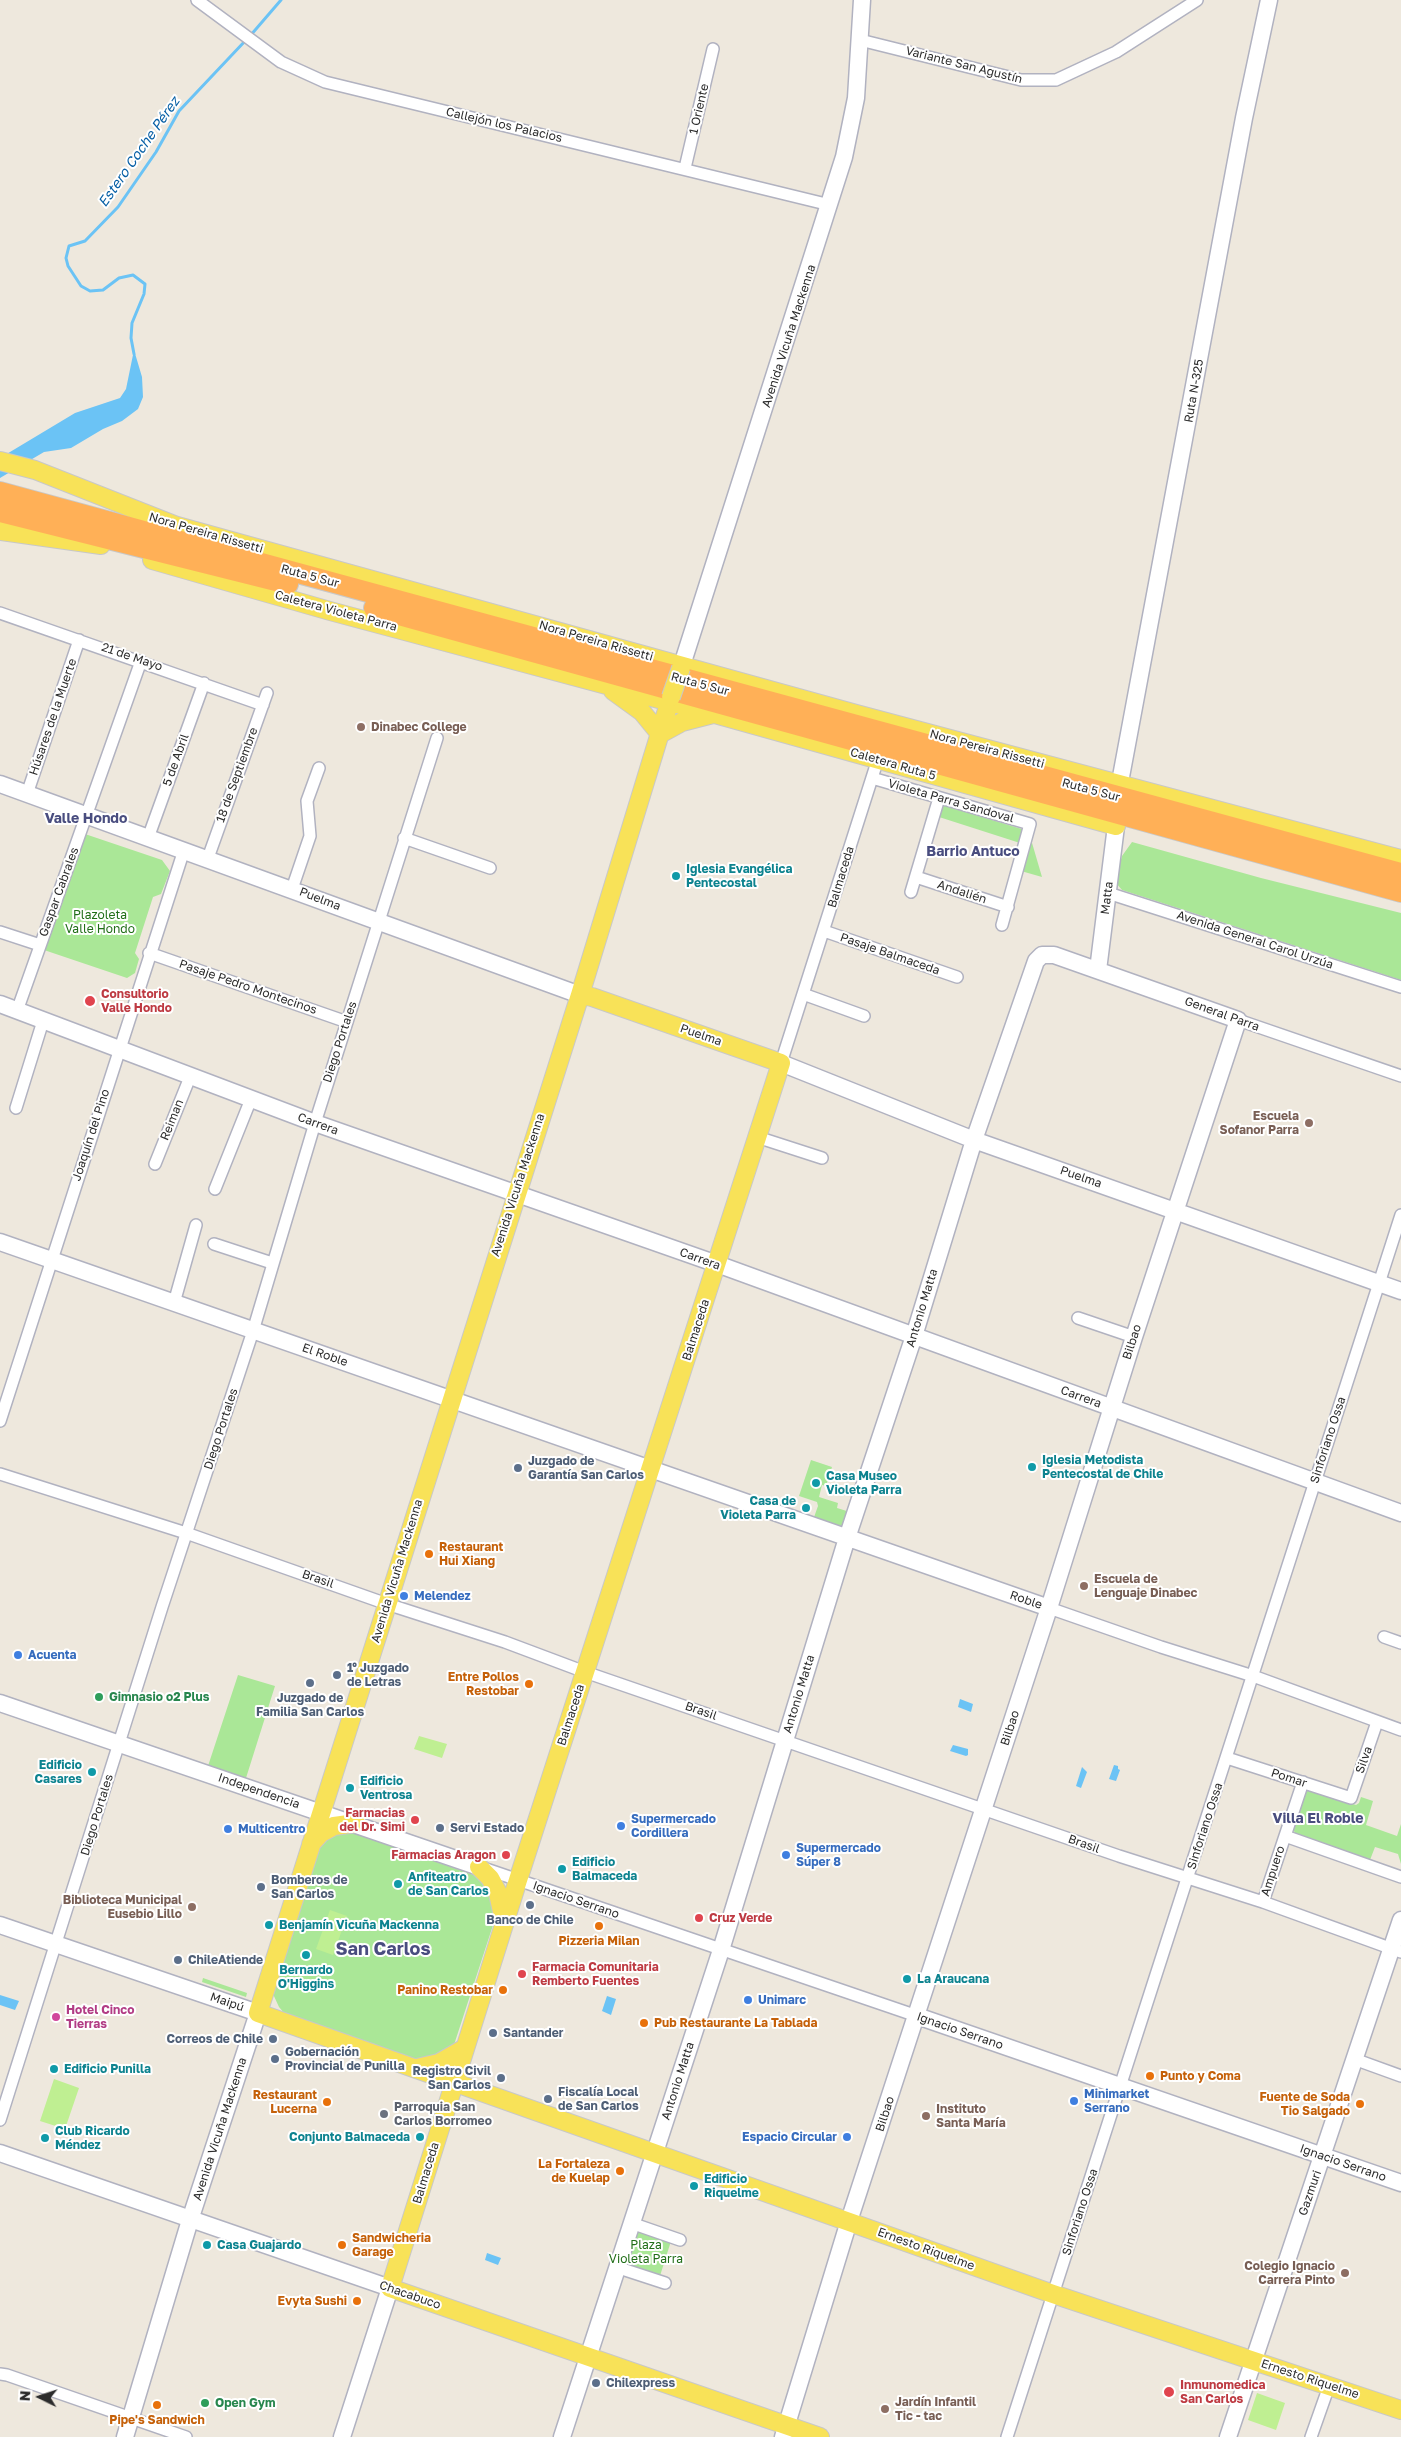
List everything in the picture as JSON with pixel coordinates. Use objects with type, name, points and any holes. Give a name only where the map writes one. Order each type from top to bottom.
[{"type":"highway","name":"Ruta 5 Sur","points":[[5,493],[1401,873]]},
{"type":"highway","name":"Ruta 5 Sur","points":[[0,512],[294,586],[1395,891]]},
{"type":"highway","points":[[1116,826],[1257,864],[1395,891]]},
{"type":"main road","name":"Nora Pereira Rissetti","points":[[0,461],[35,470],[177,526],[681,666],[999,752],[1120,782],[1401,859]]},
{"type":"main road","name":"Caletera Violeta Parra","points":[[0,531],[104,546],[324,609],[671,700]]},
{"type":"main road","name":"Avenida Vicuña Mackenna","points":[[258,2013],[268,1974],[580,995],[681,666]]},
{"type":"main road","points":[[597,682],[642,712],[660,734],[682,722],[715,714]]},
{"type":"main road","name":"Caletera Ruta 5","points":[[671,700],[1116,826]]},
{"type":"main road","name":"Puelma","points":[[580,995],[592,997],[781,1063]]},
{"type":"main road","name":"Balmaceda","points":[[390,2288],[518,1880],[781,1063]]},
{"type":"main road","points":[[307,1853],[315,1839],[328,1828],[341,1824],[356,1823]]},
{"type":"main road","points":[[479,1867],[490,1878],[498,1894],[503,1910],[504,1927]]},
{"type":"main road","points":[[268,1974],[274,2003],[282,2016],[293,2026]]},
{"type":"main road","name":"Maipú","points":[[258,2013],[454,2081]]},
{"type":"main road","points":[[416,2068],[439,2063],[465,2048]]},
{"type":"main road","name":"Ernesto Riquelme","points":[[454,2081],[1054,2294],[1401,2410]]},
{"type":"main road","name":"Chacabuco","points":[[390,2288],[588,2356],[785,2431],[820,2437]]},
{"type":"street","name":"Callejón los Palacios","points":[[197,0],[243,32],[281,62],[325,82],[686,168],[830,205]]},
{"type":"street","name":"Avenida Vicuña Mackenna","points":[[681,666],[830,205],[850,133],[856,98],[862,0]]},
{"type":"street","name":"Variante San Agustín","points":[[860,40],[1021,80],[1056,80],[1116,52],[1197,0]]},
{"type":"street","name":"Ruta N-325","points":[[1120,782],[1244,118],[1270,0]]},
{"type":"street","name":"1 Oriente","points":[[686,168],[713,49]]},
{"type":"street","name":"21 de Mayo","points":[[0,613],[141,660],[262,704]]},
{"type":"street","name":"Húsares de la Muerte","points":[[27,794],[80,640]]},
{"type":"street","name":"Gaspar Cabrales","points":[[17,1011],[141,660]]},
{"type":"street","name":"5 de Abril","points":[[148,838],[204,683]]},
{"type":"street","name":"18 de Septiembre","points":[[208,858],[267,693]]},
{"type":"street","name":"Diego Portales","points":[[0,2120],[186,1533],[253,1331],[314,1123],[437,738]]},
{"type":"street","name":"Balmaceda","points":[[781,1063],[878,759]]},
{"type":"street","points":[[292,889],[310,836],[307,801],[319,768]]},
{"type":"street","name":"Violeta Parra Sandoval","points":[[872,778],[1030,824],[1008,907]]},
{"type":"street","name":"Puelma","points":[[0,784],[208,858],[580,995]]},
{"type":"street","points":[[911,892],[939,798]]},
{"type":"street","name":"Matta","points":[[1098,970],[1116,826]]},
{"type":"street","points":[[404,838],[490,868]]},
{"type":"street","name":"Joaquín del Pino","points":[[0,1421],[118,1049],[184,850]]},
{"type":"street","name":"Andalién","points":[[916,877],[1008,907]]},
{"type":"street","name":"Avenida General Carol Urzúa","points":[[1108,893],[1401,987]]},
{"type":"street","points":[[1002,926],[1008,907]]},
{"type":"street","name":"Pasaje Balmaceda","points":[[824,931],[957,977]]},
{"type":"street","points":[[0,932],[40,945]]},
{"type":"street","name":"Pasaje Pedro Montecinos","points":[[149,953],[346,1022]]},
{"type":"street","name":"General Parra","points":[[1042,955],[1054,955],[1401,1076]]},
{"type":"street","name":"Antonio Matta","points":[[562,2437],[721,1950],[847,1538],[914,1336],[974,1140],[1036,960],[1042,955]]},
{"type":"street","points":[[802,994],[864,1016]]},
{"type":"street","name":"Carrera","points":[[0,1004],[314,1123],[717,1264],[1112,1409],[1401,1512]]},
{"type":"street","name":"Bilbao","points":[[785,2431],[849,2221],[917,2016],[1049,1608],[1134,1337],[1238,1020]]},
{"type":"street","points":[[16,1108],[43,1021]]},
{"type":"street","name":"Puelma","points":[[781,1063],[974,1140],[1401,1291]]},
{"type":"street","name":"Reiman","points":[[155,1164],[190,1077]]},
{"type":"street","points":[[215,1189],[251,1099]]},
{"type":"street","points":[[756,1136],[822,1158]]},
{"type":"street","name":"Sinforiano Ossa","points":[[1007,2437],[1401,1215]]},
{"type":"street","points":[[174,1302],[196,1226]]},
{"type":"street","name":"El Roble","points":[[0,1242],[651,1468]]},
{"type":"street","points":[[214,1244],[272,1263]]},
{"type":"street","points":[[1078,1318],[1134,1337]]},
{"type":"street","name":"Roble","points":[[651,1468],[1161,1648],[1253,1676],[1401,1730]]},
{"type":"street","name":"Brasil","points":[[0,1474],[186,1533],[387,1604],[505,1642],[585,1672],[1263,1902],[1397,1950]]},
{"type":"street","points":[[1384,1637],[1401,1643]]},
{"type":"street","name":"Independencia","points":[[0,1703],[356,1823],[518,1880]]},
{"type":"street","name":"Silva","points":[[1351,1798],[1377,1722]]},
{"type":"street","name":"Pomar","points":[[1227,1758],[1351,1798]]},
{"type":"street","name":"Ampuero","points":[[1263,1902],[1303,1782]]},
{"type":"street","points":[[1285,1836],[1401,1877]]},
{"type":"street","name":"Ignacio Serrano","points":[[518,1880],[1401,2183]]},
{"type":"street","name":"Gazmuri","points":[[1228,2437],[1354,2060],[1397,1950],[1401,1920]]},
{"type":"street","name":"Maipú","points":[[0,1925],[258,2013]]},
{"type":"street","name":"Avenida Vicuña Mackenna","points":[[125,2437],[190,2220],[258,2013]]},
{"type":"street","points":[[1354,2060],[1401,2076]]},
{"type":"street","name":"Chacabuco","points":[[0,2153],[390,2288]]},
{"type":"street","points":[[631,2223],[680,2240]]},
{"type":"street","points":[[616,2267],[665,2283]]},
{"type":"street","name":"Balmaceda","points":[[342,2437],[390,2288]]},
{"type":"street","points":[[0,2374],[186,2437]]},
{"type":"street","points":[[1310,2437],[1329,2386]]},
{"type":"green space","points":[[942,805],[1025,830],[1020,843],[939,817]]},
{"type":"green space","name":"Plazoleta Valle Hondo","points":[[85,834],[162,860],[170,871],[161,894],[153,897],[135,953],[139,959],[135,973],[127,978],[44,950]]},
{"type":"green space","points":[[1030,836],[1042,877],[1021,871]]},
{"type":"green space","points":[[1132,842],[1261,878],[1401,913],[1401,980],[1122,890],[1116,883],[1118,870],[1122,856]]},
{"type":"green space","points":[[811,1460],[832,1467],[826,1486],[822,1485],[819,1497],[838,1503],[837,1508],[850,1512],[841,1530],[813,1520],[818,1506],[817,1502],[799,1496]]},
{"type":"green space","points":[[238,1675],[275,1686],[246,1778],[208,1766]]},
{"type":"green space","points":[[419,1736],[447,1744],[442,1758],[414,1749]]},
{"type":"green space","points":[[1309,1789],[1356,1805],[1361,1797],[1373,1801],[1366,1825],[1397,1836],[1401,1824],[1401,1864],[1398,1854],[1375,1847],[1370,1860],[1296,1835],[1293,1829],[1305,1794]]},
{"type":"green space","points":[[334,1833],[356,1833],[479,1877],[491,1890],[496,1916],[452,2051],[421,2063],[285,2014],[279,2007],[273,1994],[272,1984],[317,1845]]},
{"type":"green space","points":[[330,1910],[347,1916],[333,1955],[316,1949]]},
{"type":"green space","points":[[203,1978],[247,1993],[246,1997],[202,1982]]},
{"type":"green space","points":[[54,2079],[79,2088],[65,2129],[40,2121]]},
{"type":"green space","name":"Plaza Violeta Parra","points":[[634,2226],[672,2238],[659,2279],[621,2265]]},
{"type":"green space","points":[[1257,2393],[1285,2403],[1276,2430],[1248,2420]]},
{"type":"water","points":[[134,350],[142,377],[143,397],[138,409],[122,421],[103,429],[71,448],[44,452],[0,478],[0,458],[75,413],[120,398],[126,389]]},
{"type":"water","points":[[960,1699],[973,1704],[971,1712],[958,1707]]},
{"type":"water","points":[[953,1745],[968,1749],[968,1755],[950,1751]]},
{"type":"water","points":[[1114,1765],[1118,1766],[1120,1770],[1116,1781],[1109,1779]]},
{"type":"water","points":[[1082,1767],[1087,1772],[1081,1788],[1076,1786]]},
{"type":"water","points":[[0,1995],[19,2001],[15,2010],[0,2005]]},
{"type":"water","points":[[607,1996],[616,1999],[611,2015],[602,2011]]},
{"type":"water","points":[[487,2253],[501,2258],[498,2265],[485,2260]]},
{"type":"waterway","name":"Estero Coche Pérez","points":[[250,36],[281,0]]},
{"type":"waterway","name":"Estero Coche Pérez","points":[[134,354],[131,338],[132,323],[144,294],[145,284],[133,275],[119,278],[103,290],[90,291],[81,286],[68,266],[66,258],[69,246],[85,241],[118,207],[156,152],[179,111],[246,40]]},
{"type":"place","name":"Dinabec College","points":[[361,727]]},
{"type":"place","name":"Iglesia Evangélica Pentecostal","points":[[676,876]]},
{"type":"place","name":"Consultorio Valle Hondo","points":[[90,1001]]},
{"type":"place","name":"Escuela Sofanor Parra","points":[[1309,1123]]},
{"type":"place","name":"Iglesia Metodista Pentecostal de Chile","points":[[1032,1467]]},
{"type":"place","name":"Juzgado de Garantía San Carlos","points":[[518,1468]]},
{"type":"place","name":"Casa Museo Violeta Parra","points":[[816,1483]]},
{"type":"place","name":"Casa de Violeta Parra","points":[[806,1508]]},
{"type":"place","name":"Restaurant Hui Xiang","points":[[429,1554]]},
{"type":"place","name":"Escuela de Lenguaje Dinabec","points":[[1084,1586]]},
{"type":"place","name":"Melendez","points":[[404,1596]]},
{"type":"place","name":"Acuenta","points":[[18,1655]]},
{"type":"place","name":"1° Juzgado de Letras","points":[[337,1675]]},
{"type":"place","name":"Juzgado de Familia San Carlos","points":[[310,1683]]},
{"type":"place","name":"Entre Pollos Restobar","points":[[529,1684]]},
{"type":"place","name":"Gimnasio o2 Plus","points":[[99,1697]]},
{"type":"place","name":"Edificio Casares","points":[[92,1772]]},
{"type":"place","name":"Edificio Ventrosa","points":[[350,1788]]},
{"type":"place","name":"Farmacias del Dr. Simi","points":[[415,1820]]},
{"type":"place","name":"Supermercado Cordillera","points":[[621,1826]]},
{"type":"place","name":"Servi Estado","points":[[440,1828]]},
{"type":"place","name":"Multicentro","points":[[228,1829]]},
{"type":"place","name":"Farmacias Aragon","points":[[506,1855]]},
{"type":"place","name":"Supermercado Súper 8","points":[[786,1855]]},
{"type":"place","name":"Edificio Balmaceda","points":[[562,1869]]},
{"type":"place","name":"Anfiteatro de San Carlos","points":[[398,1884]]},
{"type":"place","name":"Bomberos de San Carlos","points":[[261,1887]]},
{"type":"place","name":"Banco de Chile","points":[[530,1905]]},
{"type":"place","name":"Biblioteca Municipal Eusebio Lillo","points":[[192,1907]]},
{"type":"place","name":"Cruz Verde","points":[[699,1918]]},
{"type":"place","name":"Benjamín Vicuña Mackenna","points":[[269,1925]]},
{"type":"place","name":"Pizzeria Milan","points":[[599,1926]]},
{"type":"place","name":"Bernardo O'Higgins","points":[[306,1955]]},
{"type":"place","name":"ChileAtiende","points":[[178,1960]]},
{"type":"place","name":"Farmacia Comunitaria Remberto Fuentes","points":[[522,1974]]},
{"type":"place","name":"La Araucana","points":[[907,1979]]},
{"type":"place","name":"Panino Restobar","points":[[503,1990]]},
{"type":"place","name":"Unimarc","points":[[748,2000]]},
{"type":"place","name":"Hotel Cinco Tierras","points":[[56,2017]]},
{"type":"place","name":"Pub Restaurante La Tablada","points":[[644,2023]]},
{"type":"place","name":"Santander","points":[[493,2033]]},
{"type":"place","name":"Correos de Chile","points":[[273,2039]]},
{"type":"place","name":"Gobernación Provincial de Punilla","points":[[275,2059]]},
{"type":"place","name":"Edificio Punilla","points":[[54,2069]]},
{"type":"place","name":"Punto y Coma","points":[[1150,2076]]},
{"type":"place","name":"Registro Civil San Carlos","points":[[501,2078]]},
{"type":"place","name":"Fiscalía Local de San Carlos","points":[[548,2099]]},
{"type":"place","name":"Minimarket Serrano","points":[[1074,2101]]},
{"type":"place","name":"Restaurant Lucerna","points":[[327,2102]]},
{"type":"place","name":"Fuente de Soda Tio Salgado","points":[[1360,2104]]},
{"type":"place","name":"Parroquia San Carlos Borromeo","points":[[384,2114]]},
{"type":"place","name":"Instituto Santa María","points":[[926,2116]]},
{"type":"place","name":"Conjunto Balmaceda","points":[[420,2137]]},
{"type":"place","name":"Espacio Circular","points":[[847,2137]]},
{"type":"place","name":"Club Ricardo Méndez","points":[[45,2138]]},
{"type":"place","name":"La Fortaleza de Kuelap","points":[[620,2171]]},
{"type":"place","name":"Edificio Riquelme","points":[[694,2186]]},
{"type":"place","name":"Casa Guajardo","points":[[207,2245]]},
{"type":"place","name":"Sandwicheria Garage","points":[[342,2245]]},
{"type":"place","name":"Colegio Ignacio Carrera Pinto","points":[[1345,2273]]},
{"type":"place","name":"Evyta Sushi","points":[[357,2301]]},
{"type":"place","name":"Chilexpress","points":[[596,2383]]},
{"type":"place","name":"Inmunomedica San Carlos","points":[[1169,2392]]},
{"type":"place","name":"Open Gym","points":[[205,2403]]},
{"type":"place","name":"Pipe's Sandwich","points":[[157,2405]]},
{"type":"place","name":"Jardín Infantil Tic - tac","points":[[885,2409]]},
{"type":"district","name":"Valle Hondo","points":[[86,819]]},
{"type":"district","name":"Barrio Antuco","points":[[973,852]]},
{"type":"district","name":"Villa El Roble","points":[[1318,1819]]},
{"type":"district","name":"San Carlos","points":[[383,1949]]}]
